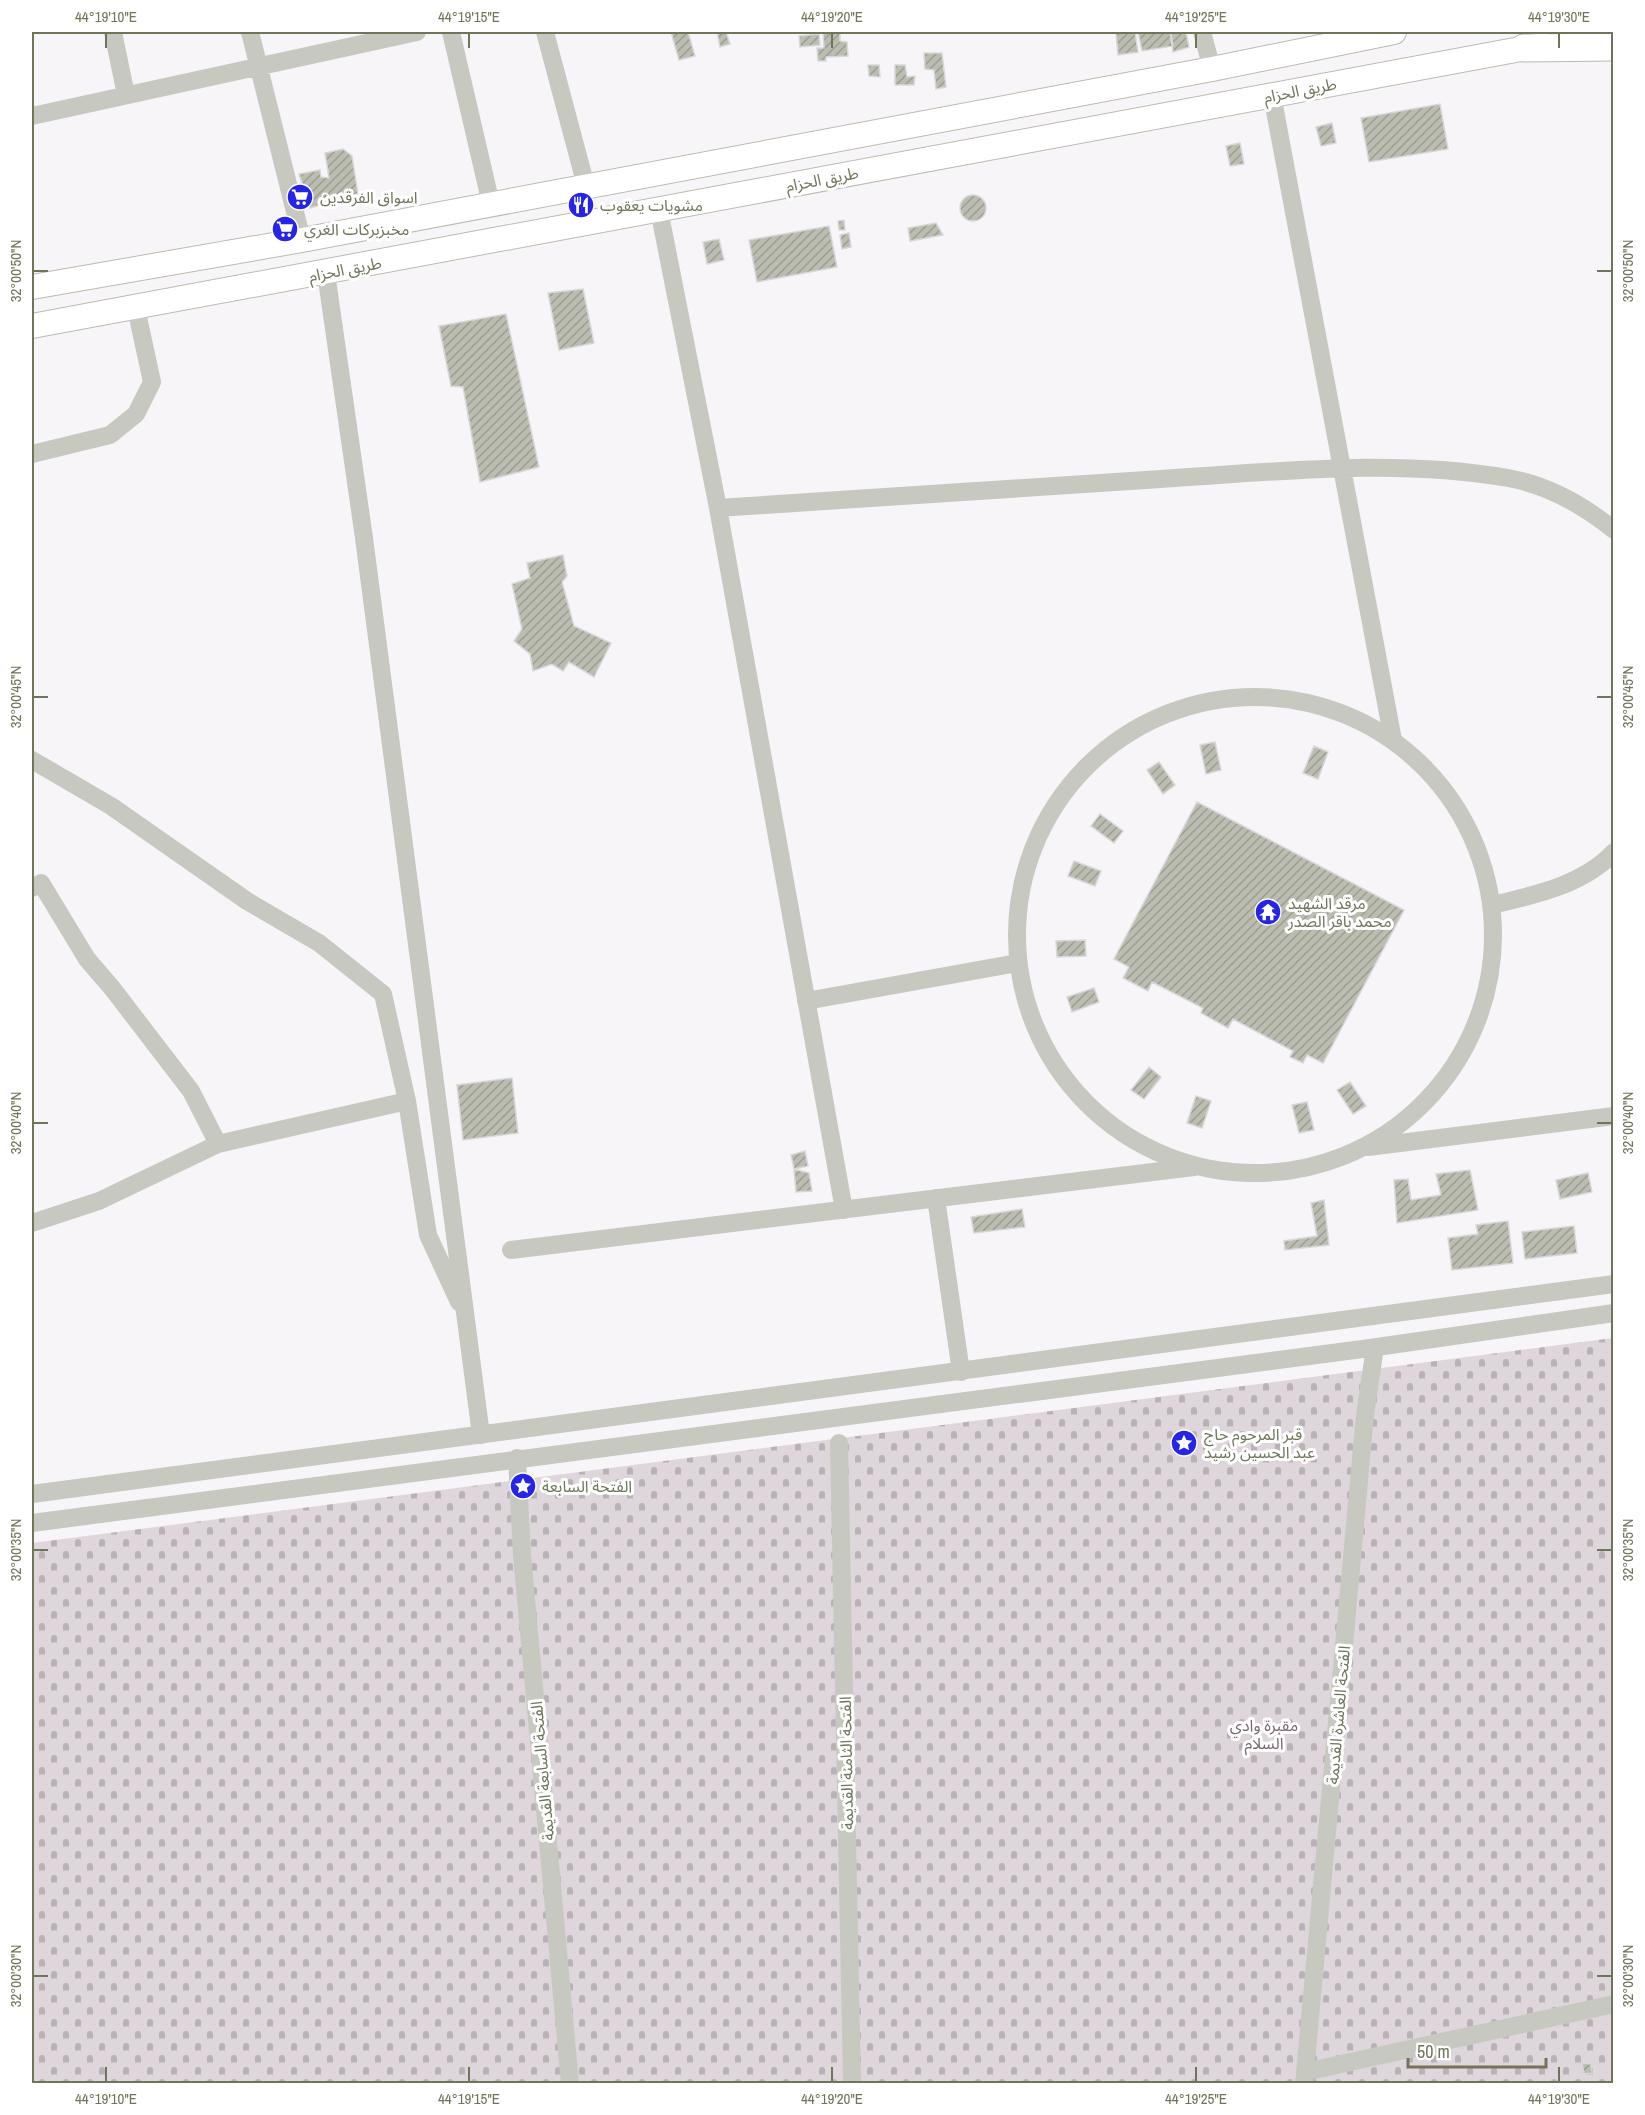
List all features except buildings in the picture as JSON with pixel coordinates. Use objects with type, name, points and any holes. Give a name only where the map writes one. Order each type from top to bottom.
[{"type":"highway","points":[[1524,48],[1614,47]]},
{"type":"main road","points":[[32,287],[302,240],[1212,69],[1394,32]]},
{"type":"main road","name":"طريق الحزام","points":[[32,324],[136,308],[326,273],[1524,48],[1614,37]]},
{"type":"main road","points":[[152,266],[146,276],[146,288],[153,298],[164,302]]},
{"type":"main road","points":[[32,293],[38,306],[32,324]]},
{"type":"street","points":[[113,32],[126,95]]},
{"type":"street","points":[[250,32],[302,240]]},
{"type":"street","points":[[32,116],[258,64],[331,40],[417,32]]},
{"type":"street","points":[[451,32],[491,204]]},
{"type":"street","points":[[545,32],[586,186]]},
{"type":"street","points":[[1202,32],[1212,69]]},
{"type":"street","points":[[1272,95],[1393,740]]},
{"type":"street","points":[[659,210],[718,508],[844,1210]]},
{"type":"street","points":[[326,273],[364,538],[481,1436]]},
{"type":"street","points":[[32,454],[110,435],[136,414],[152,382],[136,308]]},
{"type":"street","points":[[718,508],[1341,467],[1449,469],[1510,479],[1551,490],[1591,511],[1614,530]]},
{"type":"street","points":[[1199,1167],[1153,1151],[1111,1126],[1076,1093],[1043,1045],[1027,1010],[1017,963],[1017,908],[1034,845],[1054,806],[1089,763],[1132,730],[1182,707],[1237,697],[1292,699],[1345,714],[1393,740],[1430,773],[1460,812],[1481,857],[1492,905],[1493,963],[1479,1020],[1451,1072],[1443,1081],[1411,1115],[1363,1148]]},
{"type":"street","points":[[32,760],[111,807],[247,901],[319,943],[383,994],[407,1101],[428,1235],[467,1319]]},
{"type":"street","points":[[1492,905],[1545,893],[1579,877],[1614,852]]},
{"type":"street","points":[[32,888],[40,883],[87,959],[191,1091],[218,1144]]},
{"type":"street","points":[[806,1001],[1017,963]]},
{"type":"street","points":[[32,1223],[99,1201],[218,1144],[407,1101]]},
{"type":"street","points":[[511,1250],[1199,1167],[1266,1172],[1310,1167],[1363,1148],[1614,1116]]},
{"type":"street","points":[[936,1198],[961,1372]]},
{"type":"street","points":[[32,1494],[1246,1335],[1614,1284]]},
{"type":"street","points":[[32,1523],[1375,1347],[1614,1313]]},
{"type":"street","points":[[1303,1327],[1304,1346],[1314,1355]]},
{"type":"street","points":[[1246,1335],[1252,1349],[1246,1364]]},
{"type":"street","name":"الفتحة العاشرة القديمة","points":[[1304,2078],[1365,1415],[1375,1347]]},
{"type":"street","name":"الفتحة الثامنة القديمة","points":[[839,1443],[852,2084]]},
{"type":"street","name":"الفتحة السابعة القديمة","points":[[517,1458],[522,1555],[570,2084]]},
{"type":"street","points":[[55,1491],[53,1497],[55,1510],[63,1519]]},
{"type":"street","points":[[1304,2078],[1614,2004]]},
{"type":"green space","name":"مقبرة وادي السلام","points":[[1613,1338],[1613,2083],[32,2083],[32,1543]]},
{"type":"place","name":"اسواق الفرقدين","points":[[300,197]]},
{"type":"place","name":"مشويات يعقوب","points":[[581,205]]},
{"type":"place","name":"مخبزبركات الغري","points":[[285,229]]},
{"type":"place","name":"مرقد الشهيد محمد باقر الصدر","points":[[1268,912]]},
{"type":"place","name":"قبر المرحوم حاج عبد الحسين رشيد","points":[[1184,1443]]},
{"type":"place","name":"الفتحة السابعة","points":[[523,1486]]}]
